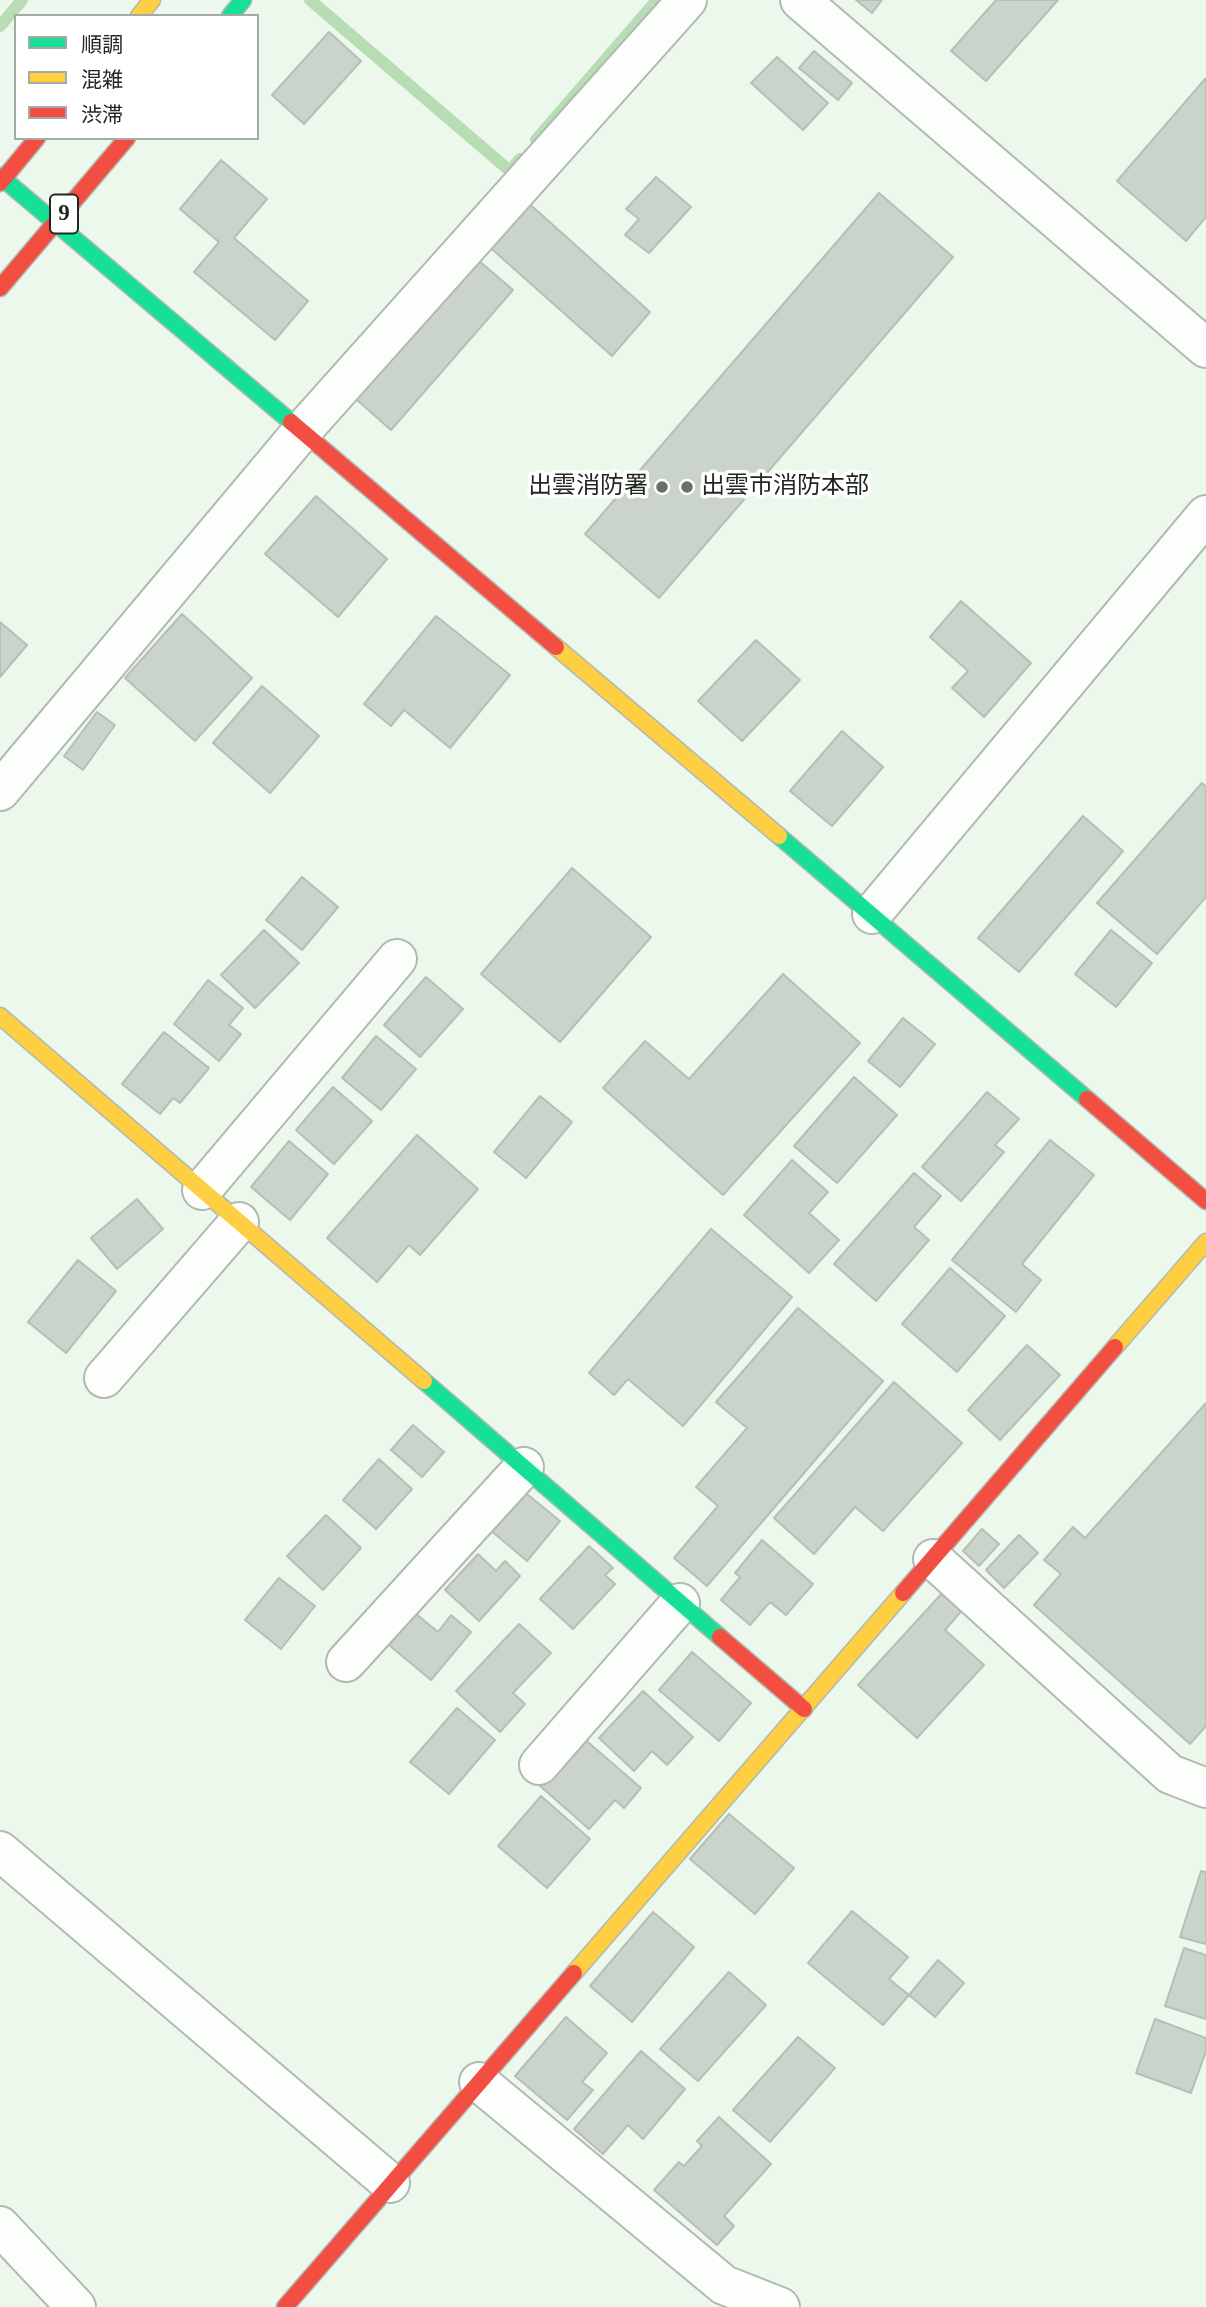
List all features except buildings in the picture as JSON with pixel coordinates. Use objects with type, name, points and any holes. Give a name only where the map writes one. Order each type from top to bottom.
[{"type":"main road","points":[[141,14],[152,0]]},
{"type":"main road","points":[[232,14],[243,0]]},
{"type":"main road","points":[[35,140],[1,179],[302,431],[1206,1200]]},
{"type":"main road","name":"9","points":[[0,288],[125,140]]},
{"type":"main road","points":[[0,1016],[804,1709]]},
{"type":"main road","points":[[285,2307],[1206,1242]]},
{"type":"street","points":[[0,791],[302,431],[687,0]]},
{"type":"street","points":[[800,0],[1206,348]]},
{"type":"street","points":[[872,914],[1206,515]]},
{"type":"street","points":[[202,1190],[397,959]]},
{"type":"street","points":[[104,1378],[239,1222]]},
{"type":"street","points":[[346,1662],[524,1467]]},
{"type":"street","points":[[933,1559],[1170,1774],[1206,1788]]},
{"type":"street","points":[[540,1765],[680,1603]]},
{"type":"street","points":[[0,1850],[390,2183]]},
{"type":"street","points":[[479,2082],[724,2286],[780,2307]]},
{"type":"street","points":[[0,2226],[76,2307]]},
{"type":"waterway","points":[[0,26],[22,0]]},
{"type":"waterway","points":[[310,0],[510,171],[520,159]]},
{"type":"waterway","points":[[536,140],[657,0]]},
{"type":"traffic: fast","points":[[232,14],[243,0]]},
{"type":"traffic: fast","points":[[0,176],[291,422]]},
{"type":"traffic: fast","points":[[779,836],[1087,1099]]},
{"type":"traffic: fast","points":[[424,1381],[720,1637]]},
{"type":"traffic: slow","points":[[141,14],[152,0]]},
{"type":"traffic: slow","points":[[556,647],[779,836]]},
{"type":"traffic: slow","points":[[0,1016],[424,1381]]},
{"type":"traffic: slow","points":[[1115,1347],[1206,1242]]},
{"type":"traffic: slow","points":[[574,1973],[903,1593]]},
{"type":"traffic: jam","points":[[0,183],[35,140]]},
{"type":"traffic: jam","points":[[0,288],[125,140]]},
{"type":"traffic: jam","points":[[291,422],[556,647]]},
{"type":"traffic: jam","points":[[1087,1099],[1206,1201]]},
{"type":"traffic: jam","points":[[903,1593],[1115,1347]]},
{"type":"traffic: jam","points":[[720,1637],[804,1709]]},
{"type":"traffic: jam","points":[[285,2307],[574,1973]]},
{"type":"place","name":"出雲消防署","points":[[662,487]]},
{"type":"place","name":"出雲市消防本部","points":[[687,487]]}]
